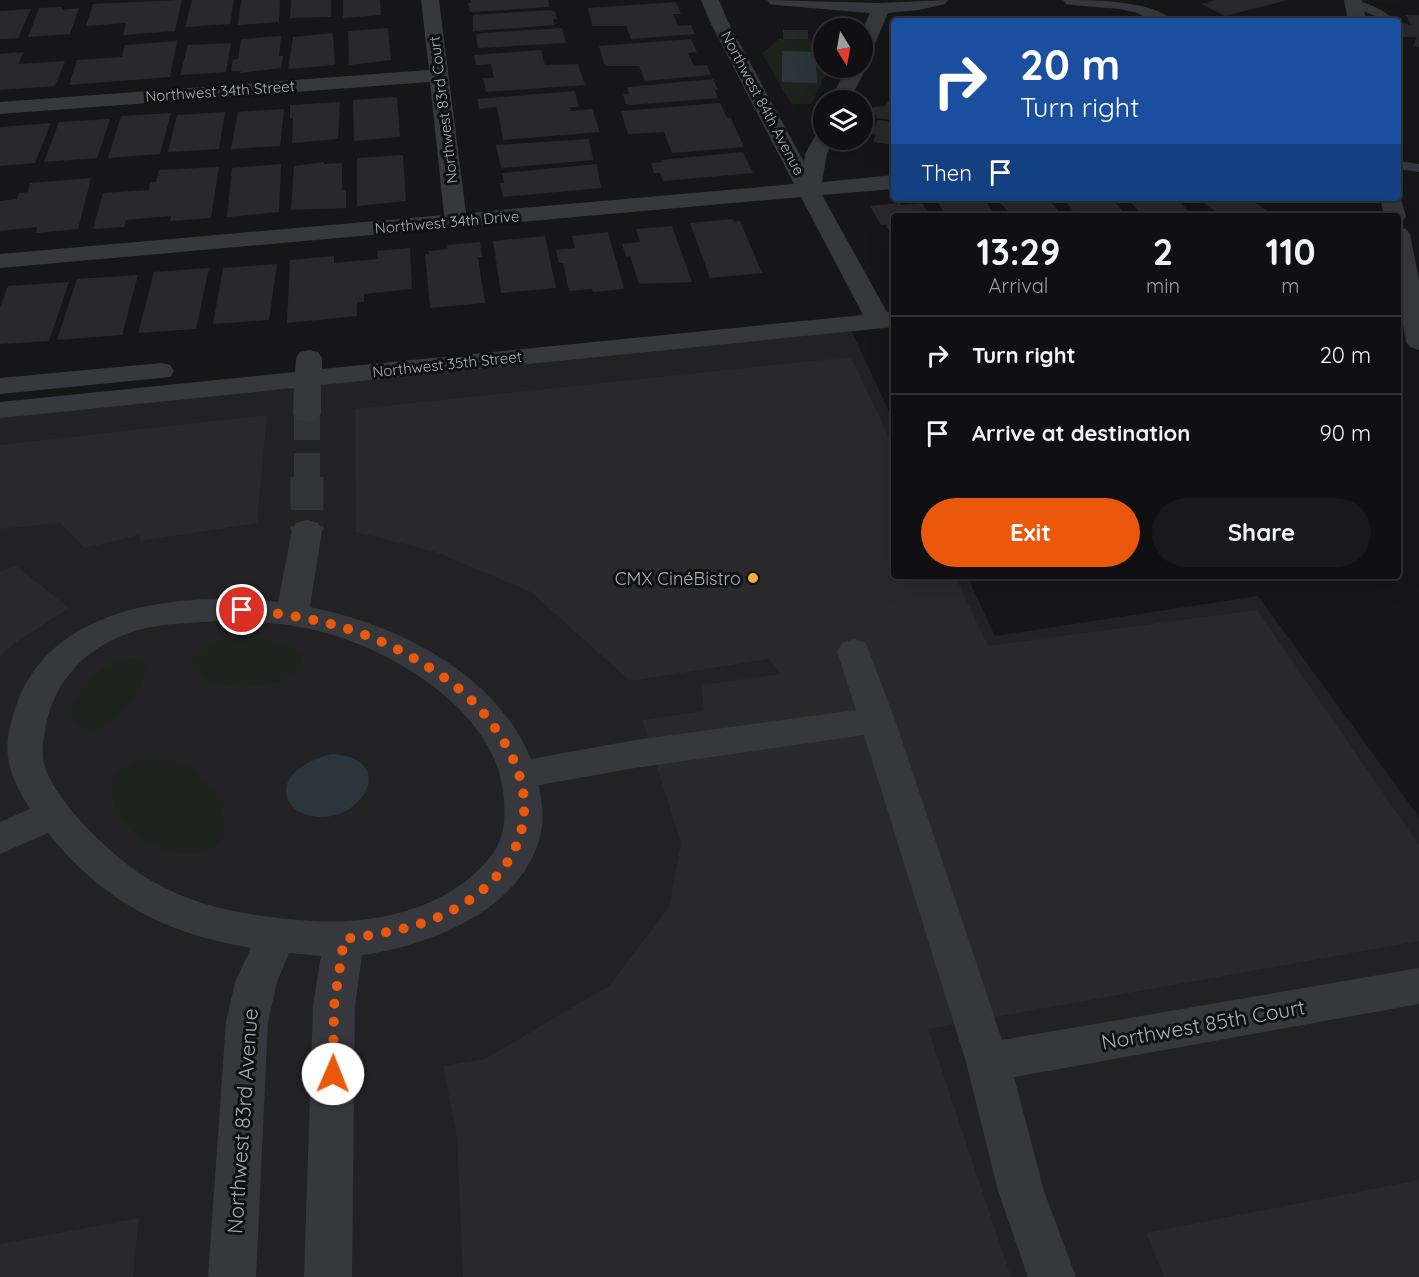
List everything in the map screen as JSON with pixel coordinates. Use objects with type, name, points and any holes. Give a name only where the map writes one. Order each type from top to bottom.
[{"type":"street","name":"Northwest 83rd Court","points":[[430,0],[456,221]]},
{"type":"street","name":"Northwest 84th Avenue","points":[[710,0],[779,136],[810,189]]},
{"type":"street","points":[[786,0],[838,3],[881,9],[911,8],[939,0]]},
{"type":"street","points":[[1072,0],[1128,6],[1149,12],[1160,18]]},
{"type":"street","points":[[873,28],[881,9]]},
{"type":"street","name":"Northwest 34th Street","points":[[0,108],[440,75]]},
{"type":"street","name":"Northwest 84th Avenue","points":[[810,189],[818,150]]},
{"type":"street","name":"Northwest 34th Drive","points":[[0,261],[891,182]]},
{"type":"street","points":[[810,189],[880,314]]},
{"type":"street","points":[[1406,261],[1411,331]]},
{"type":"street","name":"Northwest 35th Street","points":[[0,387],[309,367],[880,314],[891,301]]},
{"type":"street","points":[[307,414],[309,367]]},
{"type":"street","name":"Northwest 35th Street","points":[[0,410],[309,367]]},
{"type":"street","points":[[292,615],[307,530]]},
{"type":"street","points":[[234,610],[292,615],[353,630],[396,649],[440,674],[460,690],[494,725],[520,775],[524,803],[521,836],[509,863],[487,887],[454,909],[429,921],[385,933],[344,939],[277,935],[242,929],[150,900],[104,870],[54,814],[37,789],[25,763],[34,697],[53,666],[71,652],[113,628],[160,615],[234,610]]},
{"type":"street","points":[[854,651],[988,1062],[1021,1191],[1052,1277]]},
{"type":"street","points":[[520,775],[635,754],[878,720]]},
{"type":"street","points":[[0,839],[54,814]]},
{"type":"street","name":"Northwest 83rd Avenue","points":[[232,1277],[247,1022],[256,982],[277,935]]},
{"type":"street","points":[[328,1277],[334,1006],[344,939]]},
{"type":"street","name":"Northwest 85th Court","points":[[988,1062],[1419,986]]},
{"type":"lane","points":[[1354,8],[1380,13],[1387,18]]},
{"type":"lane","points":[[1401,165],[1419,168]]},
{"type":"shaded area","points":[[779,39],[808,39],[813,42],[813,78],[824,78],[818,90],[813,90],[811,104],[791,104],[762,53]]},
{"type":"shaded area","points":[[782,51],[813,52],[813,78],[817,78],[817,83],[782,82]]},
{"type":"shaded area","points":[[851,330],[891,416],[891,579],[968,579],[995,636],[1258,596],[1419,817],[1419,1277],[0,1277],[0,417]]},
{"type":"shaded area","points":[[251,637],[271,640],[300,652],[299,665],[291,674],[278,681],[244,687],[226,686],[212,682],[201,675],[195,664],[203,649],[217,642]]},
{"type":"shaded area","points":[[141,657],[147,660],[144,677],[129,704],[104,726],[92,729],[77,726],[70,711],[90,681],[106,667],[116,662]]},
{"type":"shaded area","points":[[332,754],[353,758],[365,767],[369,779],[365,792],[356,803],[343,812],[327,817],[302,813],[289,802],[286,793],[291,776],[306,764]]},
{"type":"shaded area","points":[[137,760],[170,760],[196,770],[198,777],[214,792],[220,802],[225,835],[207,851],[190,854],[160,848],[133,832],[115,808],[111,789],[115,776]]},
{"type":"building","points":[[182,0],[175,31],[123,35],[126,23],[86,26],[93,4]]},
{"type":"building","points":[[192,0],[234,0],[230,24],[185,27]]},
{"type":"building","points":[[241,0],[280,0],[279,22],[238,25]]},
{"type":"building","points":[[291,0],[331,0],[331,17],[290,18]]},
{"type":"building","points":[[343,0],[380,0],[381,15],[343,18]]},
{"type":"building","points":[[471,0],[548,0],[549,7],[470,12],[468,3],[471,3]]},
{"type":"building","points":[[1216,0],[1285,1],[1225,16],[1201,4]]},
{"type":"building","points":[[676,2],[681,14],[673,14],[678,26],[691,25],[695,34],[631,39],[626,26],[592,26],[588,8]]},
{"type":"building","points":[[62,7],[62,10],[79,8],[70,34],[28,37],[39,8]]},
{"type":"building","points":[[31,9],[18,38],[0,39],[0,11]]},
{"type":"building","points":[[551,10],[555,12],[557,19],[553,19],[555,25],[473,31],[473,15]]},
{"type":"building","points":[[1406,15],[1419,15],[1419,47],[1413,46],[1417,37],[1401,37],[1401,23],[1411,25]]},
{"type":"building","points":[[388,28],[391,60],[349,65],[348,31]]},
{"type":"building","points":[[562,28],[566,43],[478,48],[476,35],[482,33]]},
{"type":"building","points":[[783,30],[808,30],[808,39],[783,39]]},
{"type":"building","points":[[333,33],[335,65],[288,69],[293,37]]},
{"type":"building","points":[[281,36],[279,56],[283,56],[281,68],[240,73],[241,71],[231,71],[233,60],[238,59],[241,39]]},
{"type":"building","points":[[691,39],[697,52],[688,53],[694,66],[707,65],[711,75],[645,81],[639,66],[605,66],[599,46]]},
{"type":"building","points":[[177,41],[170,77],[69,85],[77,60],[122,57],[125,45]]},
{"type":"building","points":[[231,43],[226,72],[180,75],[188,45]]},
{"type":"building","points":[[541,50],[545,65],[578,64],[585,85],[486,92],[483,78],[494,78],[491,64],[476,65],[474,55]]},
{"type":"building","points":[[24,52],[18,64],[65,61],[55,86],[0,90],[0,54]]},
{"type":"building","points":[[713,79],[718,90],[715,90],[718,98],[630,105],[626,104],[623,94],[629,94],[627,87]]},
{"type":"building","points":[[575,91],[579,107],[570,107],[571,111],[592,109],[600,132],[503,140],[497,107],[479,109],[477,99]]},
{"type":"building","points":[[397,98],[400,137],[354,141],[353,100]]},
{"type":"building","points":[[888,101],[891,102],[891,120],[876,118],[877,115],[873,114],[874,107],[885,106]]},
{"type":"building","points":[[340,102],[338,139],[292,143],[293,118],[290,118],[290,105]]},
{"type":"building","points":[[720,103],[727,118],[731,118],[744,147],[672,153],[664,132],[628,134],[621,111]]},
{"type":"building","points":[[284,109],[280,146],[231,149],[238,112]]},
{"type":"building","points":[[225,112],[219,149],[168,152],[177,115]]},
{"type":"building","points":[[171,113],[160,154],[108,158],[121,116]]},
{"type":"building","points":[[110,119],[97,158],[44,162],[59,122]]},
{"type":"building","points":[[877,120],[891,122],[891,145],[873,142],[876,134],[873,134],[873,126],[875,126]]},
{"type":"building","points":[[51,123],[35,163],[0,166],[0,127]]},
{"type":"building","points":[[589,139],[593,160],[501,168],[496,145]]},
{"type":"building","points":[[743,152],[753,173],[663,181],[660,173],[654,173],[651,163],[662,162],[661,160]]},
{"type":"building","points":[[403,155],[406,201],[357,206],[357,158]]},
{"type":"building","points":[[324,162],[324,164],[342,163],[342,190],[346,190],[346,208],[291,210],[294,166]]},
{"type":"building","points":[[281,164],[279,212],[227,217],[232,168]]},
{"type":"building","points":[[597,164],[601,188],[503,197],[500,183],[504,183],[502,173]]},
{"type":"building","points":[[219,167],[211,218],[170,221],[171,216],[126,220],[124,227],[93,229],[103,193],[149,190],[150,182],[156,182],[159,170]]},
{"type":"building","points":[[91,178],[78,229],[36,233],[37,227],[0,231],[0,201],[17,199],[19,193],[28,192],[30,183]]},
{"type":"building","points":[[937,201],[985,201],[994,213],[944,213]]},
{"type":"building","points":[[998,201],[1050,201],[1060,213],[1010,213]]},
{"type":"building","points":[[1064,201],[1114,201],[1124,213],[1075,213]]},
{"type":"building","points":[[1130,201],[1179,201],[1190,213],[1140,213]]},
{"type":"building","points":[[1201,201],[1253,201],[1270,213],[1218,213]]},
{"type":"building","points":[[922,203],[928,213],[891,213],[891,234],[886,225],[881,225],[870,206]]},
{"type":"building","points":[[733,219],[734,222],[740,221],[762,273],[710,278],[690,223]]},
{"type":"building","points":[[672,226],[692,282],[639,284],[630,256],[626,257],[622,244],[640,242],[636,229]]},
{"type":"building","points":[[608,232],[624,289],[593,292],[592,289],[569,291],[563,263],[559,263],[556,250],[575,248],[572,236]]},
{"type":"building","points":[[545,236],[556,288],[501,293],[493,241]]},
{"type":"building","points":[[480,242],[482,257],[478,257],[485,303],[430,308],[425,254],[429,254],[428,251],[448,249],[447,245]]},
{"type":"building","points":[[410,248],[412,289],[364,294],[364,302],[357,302],[357,316],[287,323],[290,260],[334,256],[334,263],[378,259],[377,251]]},
{"type":"building","points":[[277,264],[269,320],[213,324],[223,268]]},
{"type":"building","points":[[209,268],[196,329],[138,333],[154,272]]},
{"type":"building","points":[[138,275],[122,335],[57,340],[77,279]]},
{"type":"building","points":[[69,282],[49,341],[0,344],[0,307],[8,286]]},
{"type":"building","points":[[851,357],[891,442],[891,579],[956,579],[988,646],[1257,610],[1419,845],[1419,941],[928,1029],[1011,1277],[463,1277],[457,1137],[443,1066],[485,1059],[610,985],[669,907],[681,843],[642,720],[704,711],[701,685],[780,674],[769,659],[630,681],[531,592],[436,552],[356,532],[355,409]]},
{"type":"building","points":[[267,415],[257,523],[140,541],[139,535],[85,548],[60,523],[0,529],[0,445]]},
{"type":"building","points":[[15,565],[69,608],[15,643],[0,656],[0,572]]},
{"type":"building","points":[[1419,1180],[1419,1277],[1164,1277],[1146,1233]]},
{"type":"building","points":[[139,1218],[133,1277],[0,1277],[0,1244]]},
{"type":"tunnel","points":[[307,414],[307,530]]},
{"type":"place","name":"CMX CinéBistro","points":[[753,578]]},
{"type":"route","points":[[242,610],[309,618],[353,630],[396,649],[440,674],[460,690],[494,725],[513,759],[523,789],[524,817],[521,836],[509,863],[487,887],[454,909],[429,921],[385,933],[344,939],[334,1006],[333,1074]]}]
